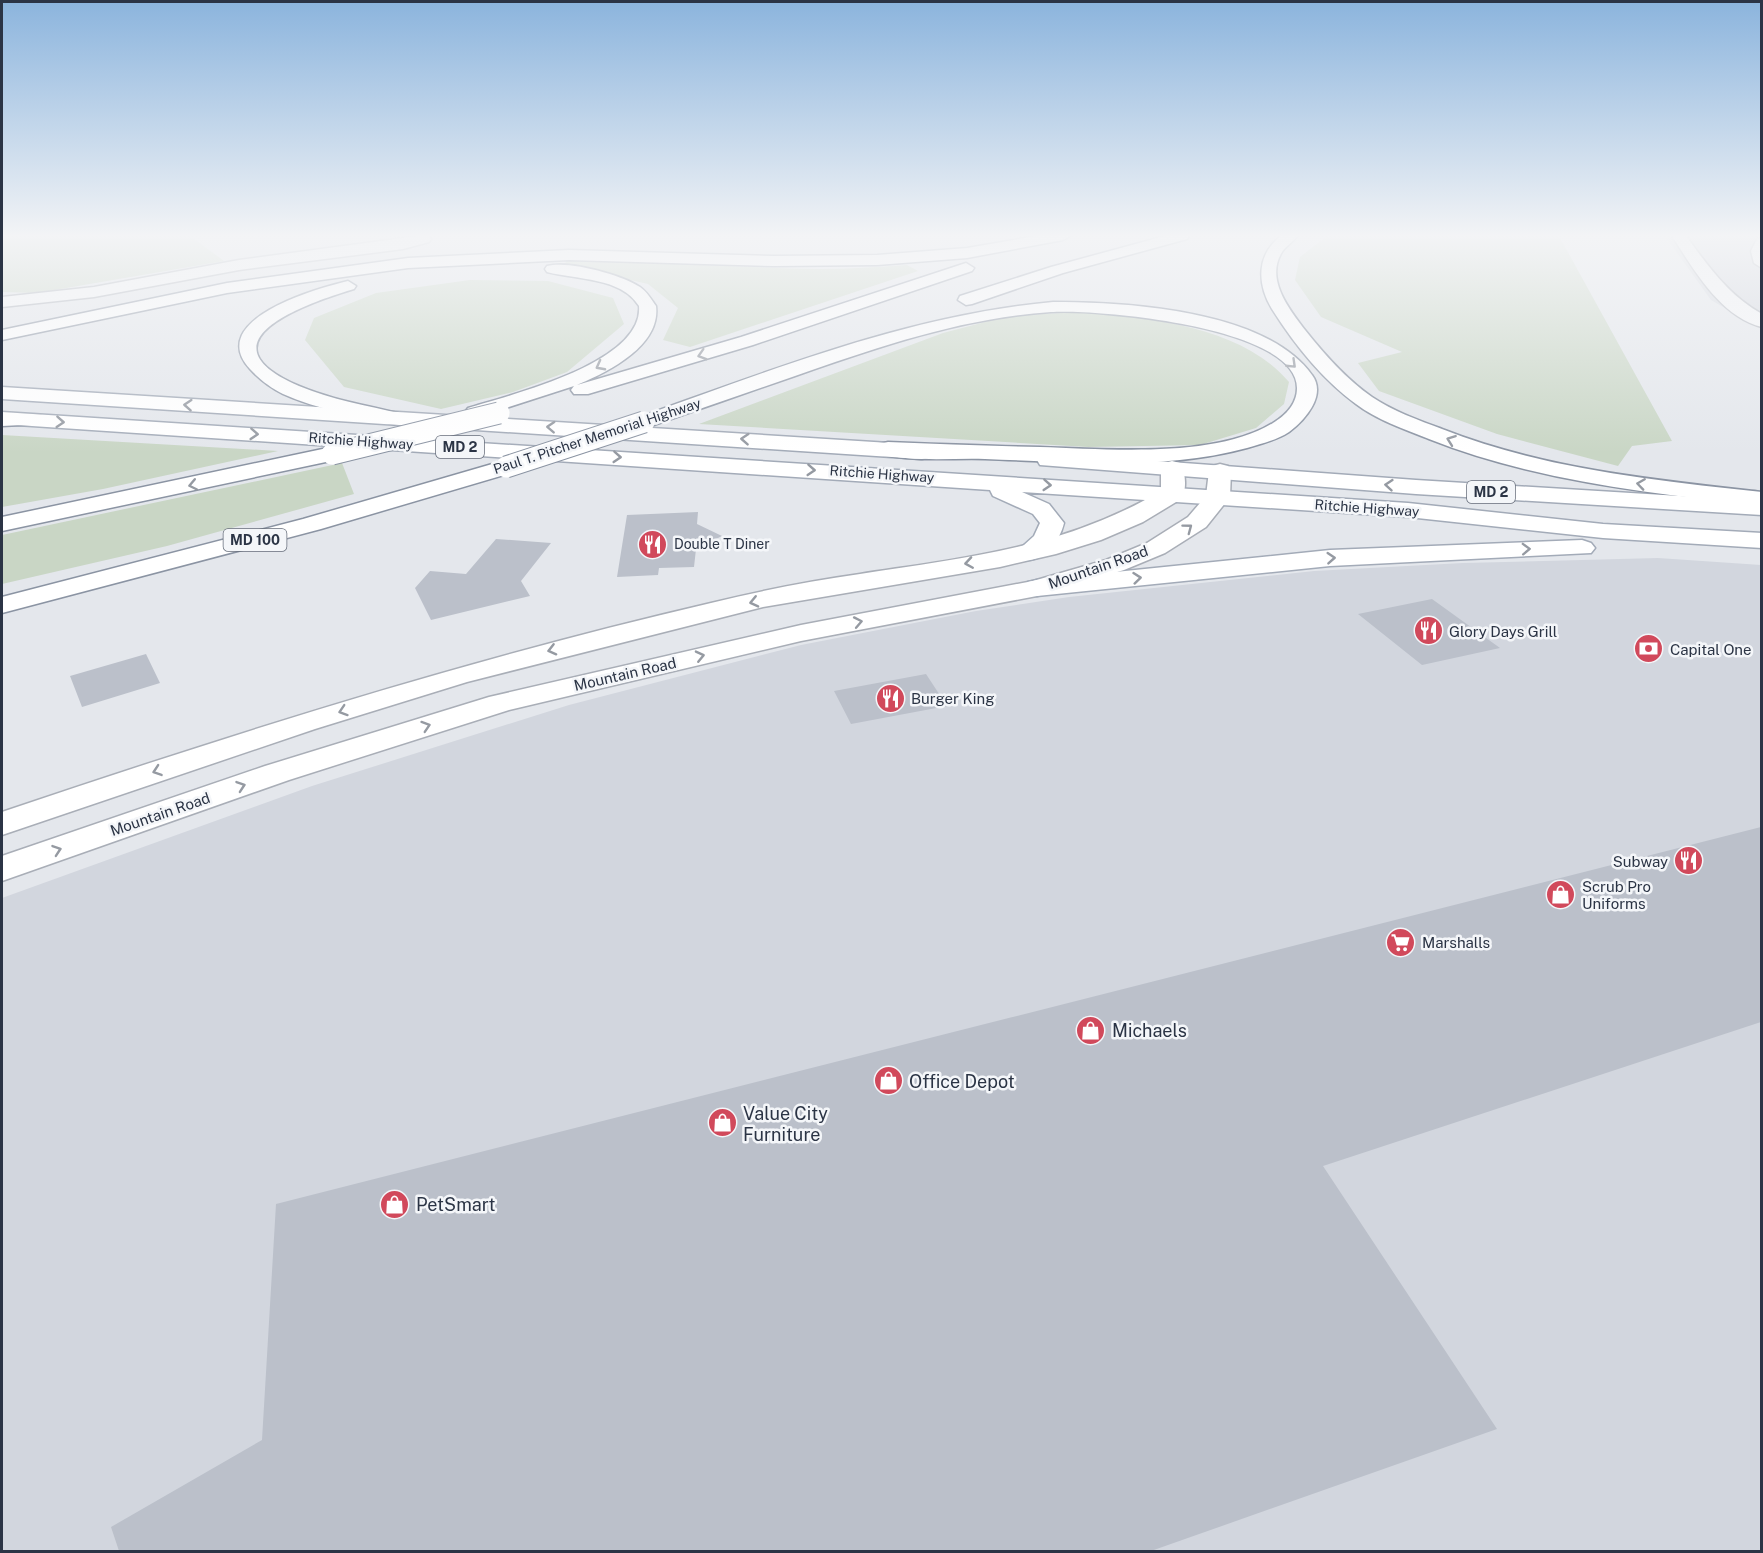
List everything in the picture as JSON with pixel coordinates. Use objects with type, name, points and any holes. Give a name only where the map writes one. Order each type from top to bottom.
[{"type":"main road","points":[[2,335],[132,308]]},
{"type":"main road","points":[[288,308],[261,322],[249,337],[247,351],[254,366],[296,392],[394,418]]},
{"type":"main road","points":[[332,454],[536,393],[605,363],[641,334],[648,318],[647,308]]},
{"type":"main road","points":[[2,524],[332,454],[499,413],[747,341],[842,308]]},
{"type":"main road","name":"Paul T. Pitcher Memorial Highway","points":[[2,605],[312,524],[506,467],[733,391],[944,308]]},
{"type":"main road","points":[[733,391],[872,345],[971,316],[1020,308]]},
{"type":"main road","points":[[888,449],[1133,457],[1173,456],[1221,448],[1272,432],[1295,418],[1304,405],[1307,390],[1305,378],[1292,362],[1275,350],[1227,329],[1161,313],[1103,308]]},
{"type":"main road","points":[[1280,308],[1337,378],[1358,396],[1388,414],[1469,447],[1578,475],[1761,500]]},
{"type":"main road","name":"Ritchie Highway","points":[[2,393],[888,449],[1220,471],[1416,487],[1761,508]]},
{"type":"main road","name":"Ritchie Highway","points":[[2,419],[946,478],[1408,510],[1603,531],[1750,540]]},
{"type":"main road","points":[[2,595],[506,467]]},
{"type":"main road","points":[[1172,468],[1173,494]]},
{"type":"main road","points":[[1218,497],[1220,471]]},
{"type":"main road","points":[[946,478],[1008,493],[1041,509],[1052,522],[1049,535],[1043,544],[1027,554]]},
{"type":"main road","name":"Mountain Road","points":[[2,824],[176,764],[479,669],[811,589],[1027,554],[1115,527],[1149,511],[1173,494]]},
{"type":"main road","name":"Mountain Road","points":[[2,869],[277,773],[500,703],[801,633],[1037,588],[1115,564],[1156,548],[1197,522],[1218,497]]},
{"type":"main road","points":[[1408,510],[1530,512],[1761,527]]},
{"type":"main road","points":[[1037,588],[1341,558],[1537,548],[1705,550],[1750,540]]},
{"type":"street","points":[[1740,308],[1761,321]]},
{"type":"shaded area","points":[[1726,308],[1761,308],[1761,329]]},
{"type":"shaded area","points":[[1658,558],[1761,565],[1761,1551],[2,1552],[2,898],[312,786],[569,705],[801,645],[976,611],[1069,597],[1314,571],[1463,563]]},
{"type":"green space","points":[[338,308],[617,308],[624,324],[567,372],[513,392],[441,409],[344,387],[305,340],[314,318]]},
{"type":"green space","points":[[678,308],[806,308],[690,347],[663,340]]},
{"type":"green space","points":[[1315,308],[1599,308],[1672,441],[1632,446],[1618,466],[1497,434],[1379,391],[1358,363],[1402,352],[1321,317]]},
{"type":"green space","points":[[1081,312],[1164,322],[1193,328],[1246,348],[1269,363],[1289,382],[1284,404],[1256,428],[1200,445],[1088,447],[699,424],[943,333],[1008,316]]},
{"type":"green space","points":[[2,435],[278,451],[103,489],[2,507]]},
{"type":"green space","points":[[342,463],[354,494],[167,546],[2,584],[2,535]]},
{"type":"building","name":"Double T Diner","points":[[698,512],[697,524],[722,536],[696,549],[694,567],[659,568],[658,575],[617,577],[627,515]]},
{"type":"building","points":[[496,539],[551,543],[521,581],[530,596],[431,620],[415,588],[430,571],[466,574]]},
{"type":"building","name":"Glory Days Grill","points":[[1432,599],[1500,648],[1422,665],[1358,614]]},
{"type":"building","points":[[146,654],[160,683],[82,707],[70,676]]},
{"type":"building","name":"Burger King","points":[[926,674],[947,706],[851,724],[834,691]]},
{"type":"building","points":[[1761,827],[1761,1022],[1323,1166],[1497,1429],[1151,1551],[119,1551],[111,1527],[262,1440],[276,1204]]},
{"type":"place","name":"Double T Diner","points":[[653,544]]},
{"type":"place","name":"Glory Days Grill","points":[[1428,631]]},
{"type":"place","name":"Capital One","points":[[1649,649]]},
{"type":"place","name":"Burger King","points":[[890,698]]},
{"type":"place","name":"Subway","points":[[1689,861]]},
{"type":"place","name":"Scrub Pro Uniforms","points":[[1561,895]]},
{"type":"place","name":"Marshalls","points":[[1401,942]]},
{"type":"place","name":"Michaels","points":[[1091,1030]]},
{"type":"place","name":"Office Depot","points":[[888,1081]]},
{"type":"place","name":"Value City Furniture","points":[[722,1123]]},
{"type":"place","name":"PetSmart","points":[[395,1204]]}]
